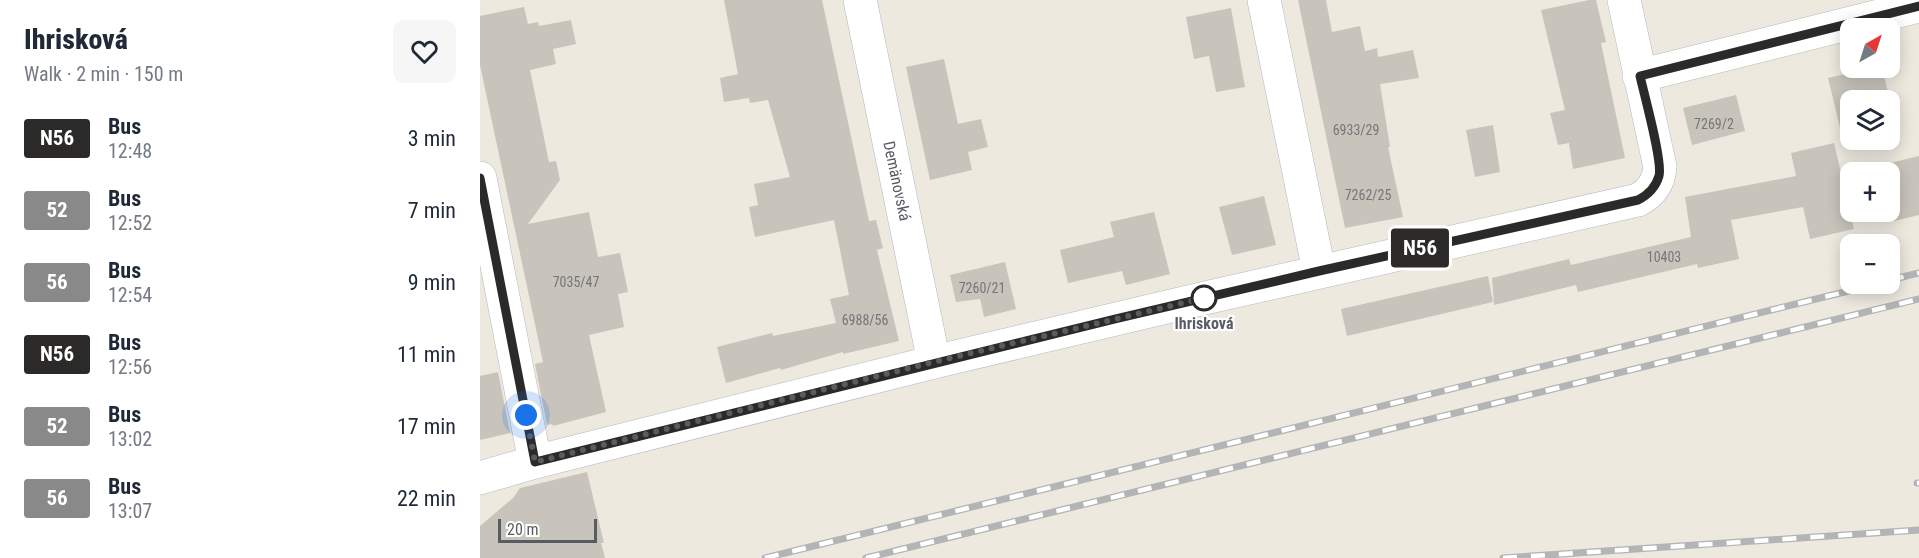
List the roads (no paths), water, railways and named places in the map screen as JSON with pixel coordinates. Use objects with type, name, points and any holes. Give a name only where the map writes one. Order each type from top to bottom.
[{"type":"street","name":"Demänovská","points":[[860,0],[934,362]]},
{"type":"street","points":[[1264,0],[1319,271]]},
{"type":"street","points":[[480,478],[535,462],[934,362],[1319,271],[1638,200],[1652,188],[1658,179],[1660,167],[1624,0]]},
{"type":"street","points":[[1640,76],[1919,6]]},
{"type":"street","points":[[480,178],[535,462]]},
{"type":"railway","points":[[1900,278],[1919,273]]},
{"type":"railway","points":[[765,558],[1840,293]]},
{"type":"railway","points":[[866,558],[1919,299]]},
{"type":"railway","points":[[1503,558],[1919,530]]},
{"type":"place","name":"Ihrisková","points":[[1204,298]]}]
